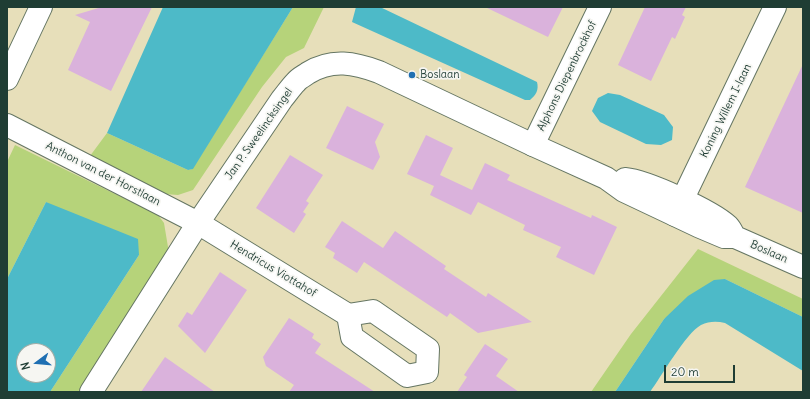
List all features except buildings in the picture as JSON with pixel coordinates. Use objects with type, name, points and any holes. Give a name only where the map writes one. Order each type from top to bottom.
[{"type":"street","points":[[7,79],[41,7]]},
{"type":"street","name":"Alphons Diepenbrockhof","points":[[533,145],[600,7]]},
{"type":"street","name":"Koning Willem I-laan","points":[[679,208],[775,7]]},
{"type":"street","name":"Jan P. Sweelincksingel","points":[[90,392],[198,223],[282,99],[297,80],[325,65],[342,63],[360,65],[379,72],[606,178],[628,179],[660,190],[679,208]]},
{"type":"street","name":"Anthon van der Horstlaan","points":[[7,125],[198,223]]},
{"type":"street","name":"Boslaan","points":[[679,208],[705,210],[729,227],[735,237],[803,267]]},
{"type":"street","name":"Hendricus Viottahof","points":[[198,223],[348,315]]},
{"type":"green space","points":[[293,7],[324,7],[304,48],[286,57],[262,87],[193,190],[178,195],[165,194],[90,156],[107,133],[188,170],[192,169]]},
{"type":"green space","points":[[15,145],[158,215],[164,223],[169,253],[78,392],[50,392],[139,255],[46,202],[7,279],[7,162]]},
{"type":"green space","points":[[698,249],[803,299],[803,317],[725,279],[664,319],[615,392],[591,392],[631,334]]},
{"type":"water","points":[[163,7],[293,7],[193,169],[188,170],[107,133]]},
{"type":"water","points":[[356,7],[380,7],[537,82],[538,87],[536,92],[530,100],[525,100],[352,22]]},
{"type":"water","points":[[608,93],[620,95],[664,115],[673,127],[672,140],[661,145],[646,144],[600,122],[592,111],[598,98]]},
{"type":"water","points":[[46,202],[138,239],[139,255],[56,383],[56,343],[16,343],[16,383],[56,383],[50,392],[7,392],[7,279]]},
{"type":"water","points":[[725,279],[803,317],[803,371],[725,323],[710,322],[701,325],[688,337],[650,392],[615,392],[664,319],[688,296],[714,280]]},
{"type":"place","name":"Boslaan","points":[[412,75]]}]
